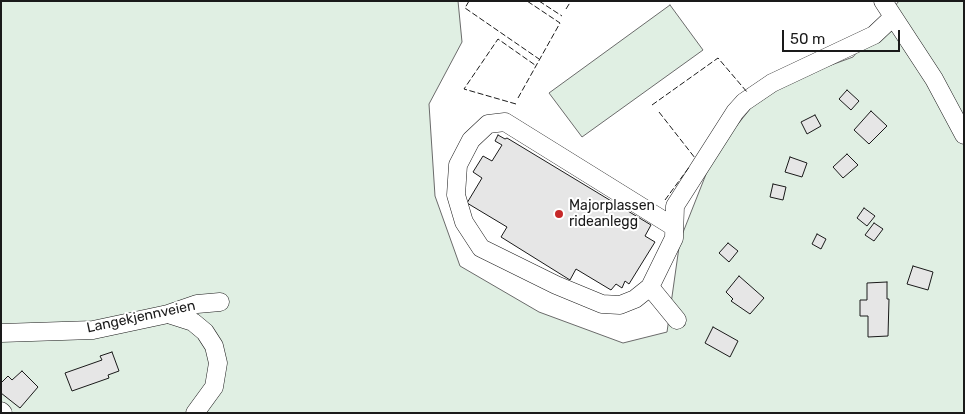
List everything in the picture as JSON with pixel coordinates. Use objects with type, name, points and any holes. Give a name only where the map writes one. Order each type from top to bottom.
[{"type":"street","points":[[883,1],[892,18],[934,79],[964,135]]},
{"type":"street","points":[[674,227],[505,122],[488,124],[471,140],[458,165],[456,195],[464,222],[481,248],[556,285],[602,304],[620,305],[635,299],[650,287],[674,238],[675,206],[719,136],[744,102],[772,82],[874,35],[892,18]]},
{"type":"street","points":[[650,287],[677,320]]},
{"type":"street","name":"Langekjennveien","points":[[1,333],[92,330],[168,314],[197,304],[220,302]]},
{"type":"street","points":[[168,314],[193,322],[205,332],[214,346],[218,364],[214,388],[195,413]]},
{"type":"green space","points":[[1,1],[458,1],[462,42],[429,104],[435,196],[460,266],[539,312],[623,343],[667,332],[680,240],[714,154],[766,89],[853,57],[899,1],[964,1],[964,413],[1,413]]},
{"type":"green space","points":[[670,5],[703,50],[582,137],[549,93]]},
{"type":"building","points":[[847,90],[859,101],[851,110],[839,99]]},
{"type":"building","points":[[871,111],[887,126],[869,144],[854,130]]},
{"type":"building","points":[[815,115],[821,126],[807,134],[801,122]]},
{"type":"building","name":"Majorplassen rideanlegg","points":[[498,135],[505,139],[507,138],[651,225],[645,236],[655,242],[629,284],[625,281],[622,288],[616,284],[611,290],[576,269],[570,280],[501,237],[507,227],[467,203],[482,178],[473,172],[483,156],[492,161],[502,145],[495,141]]},
{"type":"building","points":[[847,154],[858,165],[843,178],[833,167]]},
{"type":"building","points":[[790,157],[807,163],[802,177],[785,172]]},
{"type":"building","points":[[773,184],[786,187],[783,200],[770,197]]},
{"type":"building","points":[[864,208],[875,216],[867,226],[857,218]]},
{"type":"building","points":[[874,223],[883,229],[874,241],[865,235]]},
{"type":"building","points":[[817,234],[826,239],[821,249],[812,244]]},
{"type":"building","points":[[728,243],[738,251],[729,262],[719,253]]},
{"type":"building","points":[[913,266],[933,272],[928,290],[907,284]]},
{"type":"building","points":[[739,276],[764,298],[750,314],[731,301],[733,299],[726,292]]},
{"type":"building","points":[[887,282],[887,299],[889,299],[888,336],[868,337],[868,316],[860,316],[860,300],[867,300],[867,283]]},
{"type":"building","points":[[713,327],[738,341],[730,357],[705,343]]},
{"type":"building","points":[[112,352],[119,371],[108,375],[109,378],[72,391],[65,373],[102,360],[100,356]]},
{"type":"building","points":[[22,371],[38,387],[20,408],[1,393],[1,383],[8,376],[12,380]]},
{"type":"fence","points":[[469,1],[465,8],[539,59]]},
{"type":"fence","points":[[518,98],[560,23],[527,1]]},
{"type":"fence","points":[[539,1],[562,16]]},
{"type":"fence","points":[[566,9],[571,1]]},
{"type":"fence","points":[[516,104],[464,89],[498,39],[535,65]]},
{"type":"fence","points":[[652,105],[718,58],[747,92]]},
{"type":"fence","points":[[659,112],[695,158]]},
{"type":"fence","points":[[665,200],[690,166]]},
{"type":"place","name":"Majorplassen rideanlegg","points":[[559,214]]}]
